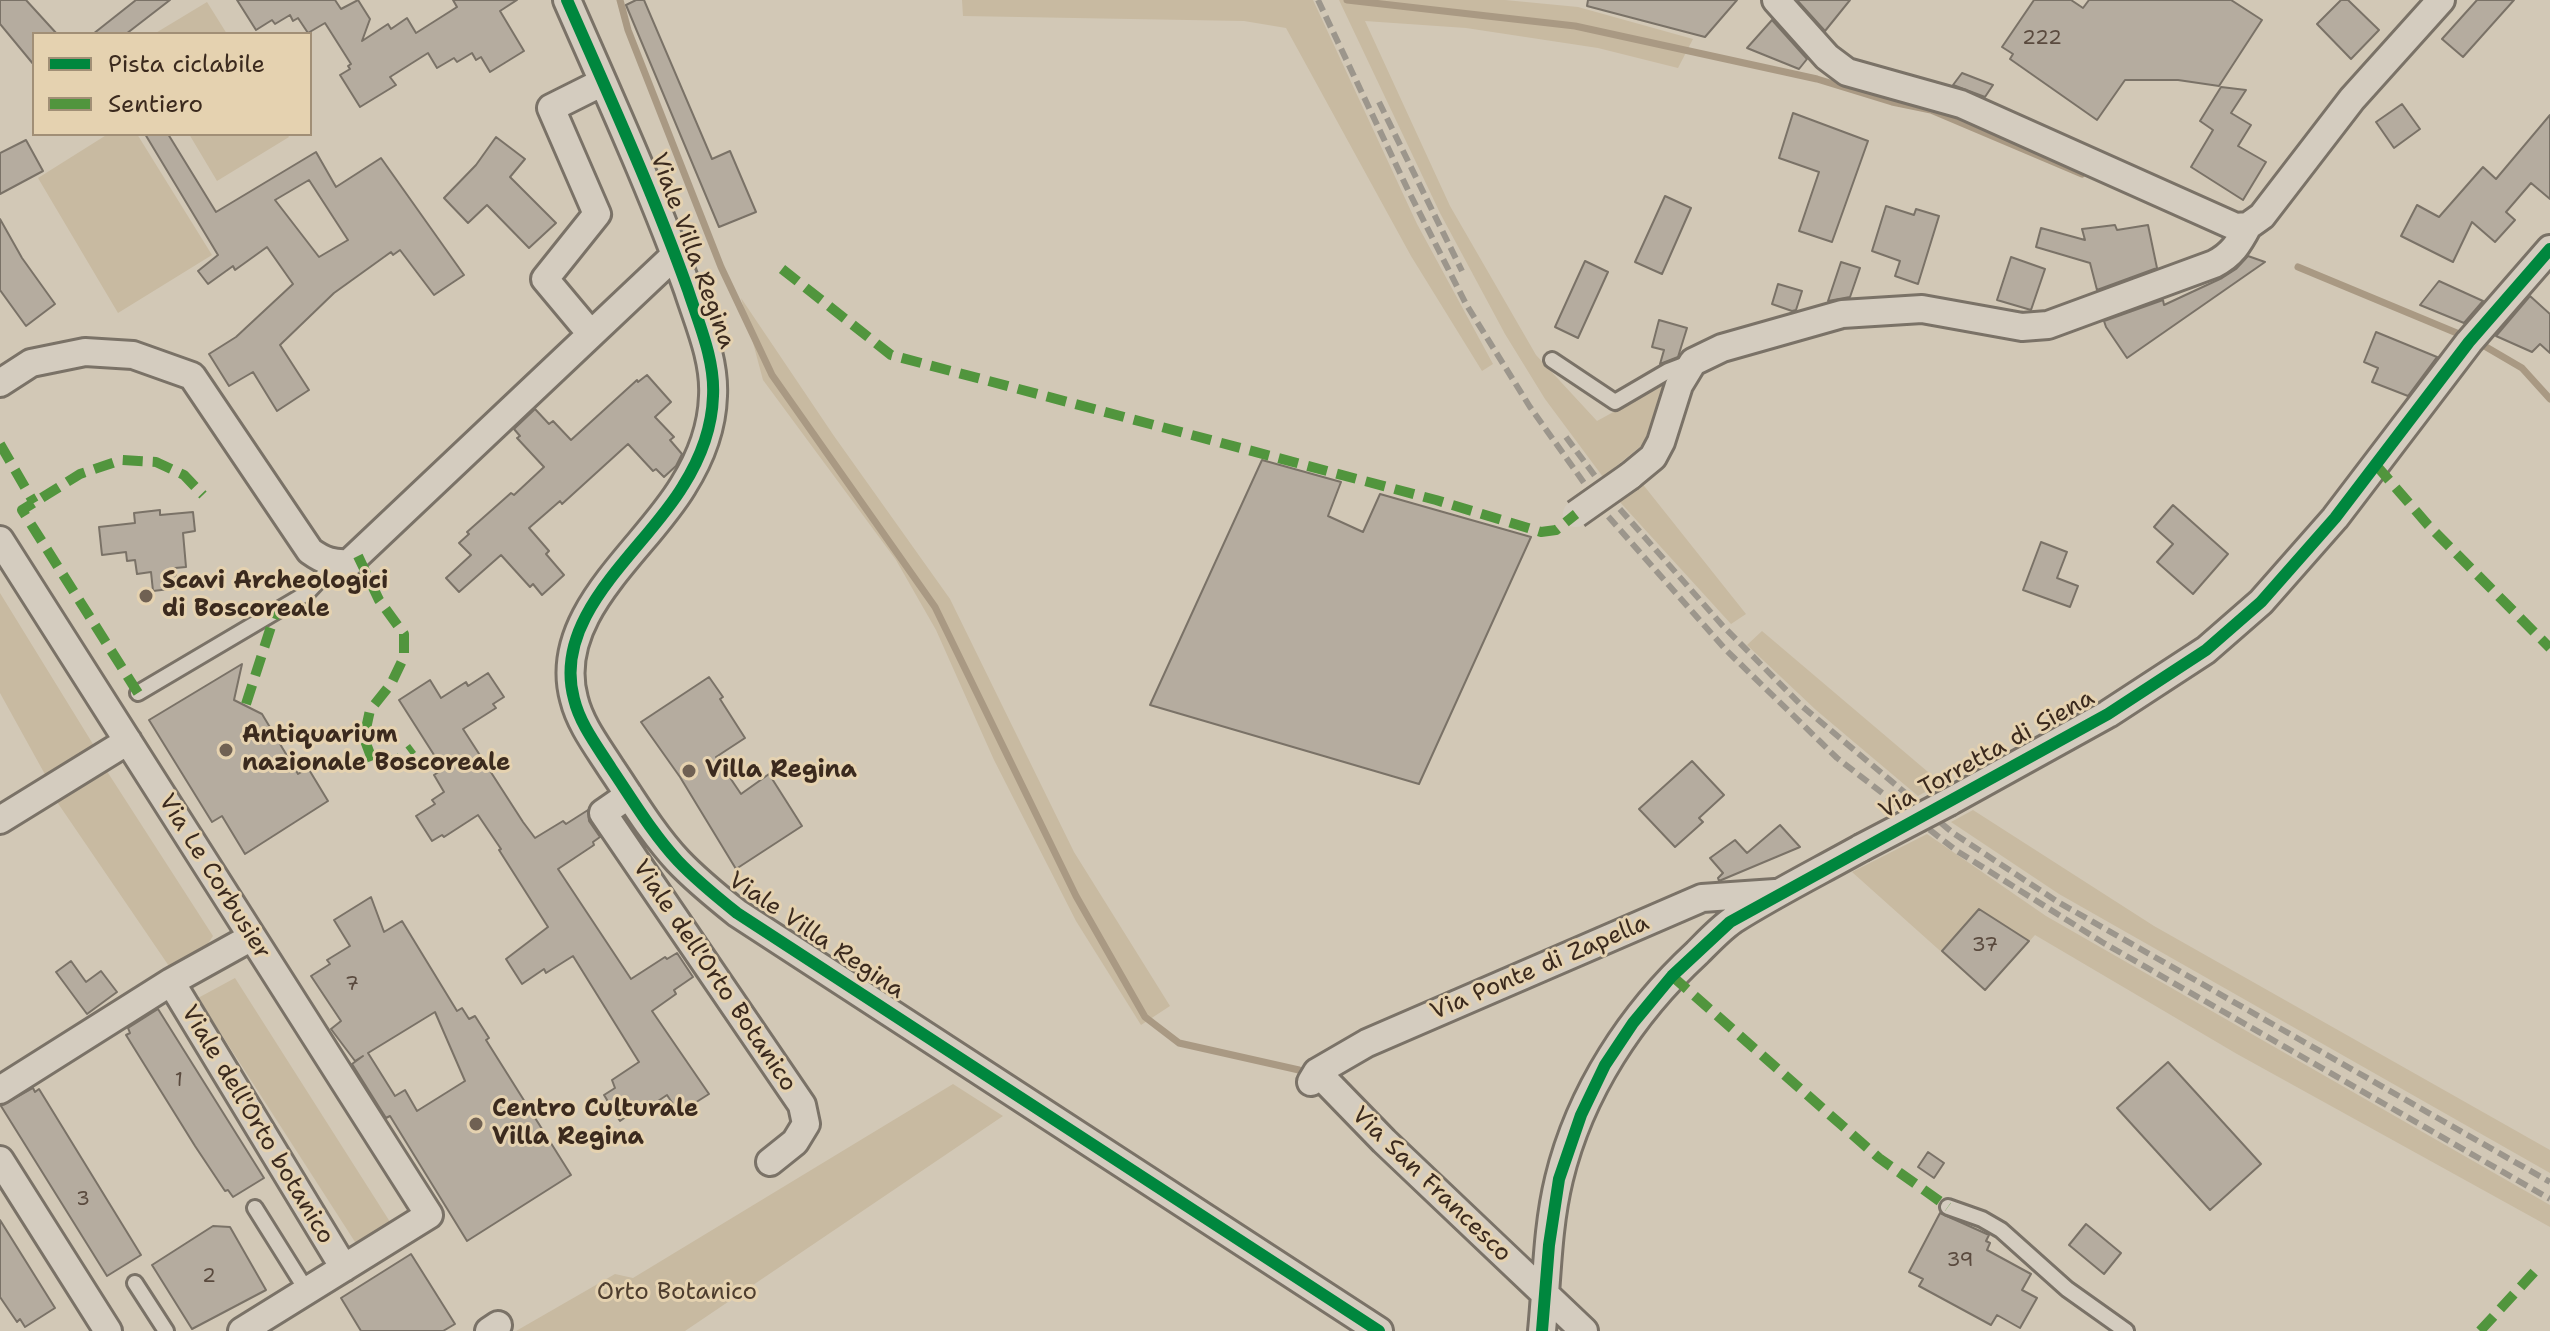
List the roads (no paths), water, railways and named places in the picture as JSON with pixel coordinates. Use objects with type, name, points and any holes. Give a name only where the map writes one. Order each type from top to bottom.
[{"type":"street","name":"Viale Villa Regina","points":[[567,0],[675,255],[710,360],[714,392],[710,424],[699,457],[682,488],[587,612],[578,633],[570,678],[583,725],[658,837],[679,862],[737,913],[1379,1331]]},
{"type":"street","points":[[1776,0],[1827,57],[1847,72],[1961,104],[2217,220],[2236,227],[2248,226]]},
{"type":"street","points":[[1576,514],[1653,457],[1661,442],[1679,385],[1693,362],[1722,348],[1842,314],[1922,309],[2022,327],[2048,325],[2227,258],[2248,226],[2262,216],[2352,99],[2441,0]]},
{"type":"street","points":[[591,334],[545,279],[597,214],[551,108],[603,82]]},
{"type":"street","name":"Via Torretta di Siena","points":[[1542,1331],[1549,1245],[1559,1179],[1581,1115],[1605,1065],[1633,1023],[1672,976],[1730,922],[2108,714],[2206,650],[2261,602],[2335,518],[2469,342],[2550,249]]},
{"type":"street","name":"Viale Villa Regina","points":[[334,564],[349,563],[366,549],[675,255]]},
{"type":"street","points":[[0,383],[31,363],[85,352],[133,355],[192,376],[310,551],[334,564]]},
{"type":"street","name":"Via Le Corbusier","points":[[0,540],[429,1215]]},
{"type":"street","points":[[0,820],[128,741]]},
{"type":"street","name":"Viale dell'Orto Botanico","points":[[629,795],[603,813],[802,1105],[806,1124],[795,1142],[770,1162]]},
{"type":"street","name":"Via Ponte di Zapella","points":[[1314,1077],[1367,1043],[1702,898],[1782,892]]},
{"type":"street","name":"Viale dell'Orto botanico","points":[[0,1090],[171,982],[252,937]]},
{"type":"street","name":"Viale dell'Orto botanico","points":[[171,982],[344,1268]]},
{"type":"street","name":"Via San Francesco","points":[[1314,1077],[1584,1331]]},
{"type":"street","points":[[0,1160],[108,1331]]},
{"type":"street","name":"Viale dell'Orto botanico","points":[[242,1331],[429,1215]]},
{"type":"lane","points":[[1552,360],[1615,402],[1668,371],[1693,362]]},
{"type":"lane","points":[[138,693],[307,593],[334,564]]},
{"type":"lane","points":[[1948,1207],[1982,1219],[2001,1230],[2067,1289],[2126,1331]]},
{"type":"lane","points":[[255,1208],[307,1291]]},
{"type":"lane","points":[[135,1283],[166,1331]]},
{"type":"waterway","points":[[620,0],[628,30],[721,267],[772,375],[935,607],[1076,896],[1145,1017],[1179,1043],[1299,1070]]},
{"type":"waterway","points":[[1347,0],[1575,26],[1817,79],[1892,102],[1931,110],[2082,174]]},
{"type":"waterway","points":[[2298,267],[2464,336]]},
{"type":"waterway","points":[[2481,344],[2522,368],[2550,399]]},
{"type":"railway","points":[[1318,0],[1466,304],[1530,407],[1607,515],[1726,650],[1837,758],[1957,851],[2102,942],[2550,1199]]},
{"type":"railway","points":[[1379,102],[1462,271]]},
{"type":"railway","points":[[1566,437],[1618,507],[1722,625],[1803,707],[1953,833],[2058,902],[2550,1182]]},
{"type":"place","name":"Scavi Archeologici di Boscoreale","points":[[146,596]]},
{"type":"place","name":"Antiquarium nazionale Boscoreale","points":[[226,750]]},
{"type":"place","name":"Villa Regina","points":[[689,771]]},
{"type":"place","name":"Centro Culturale Villa Regina","points":[[476,1124]]},
{"type":"park label","name":"Orto Botanico","points":[[677,1293]]}]
